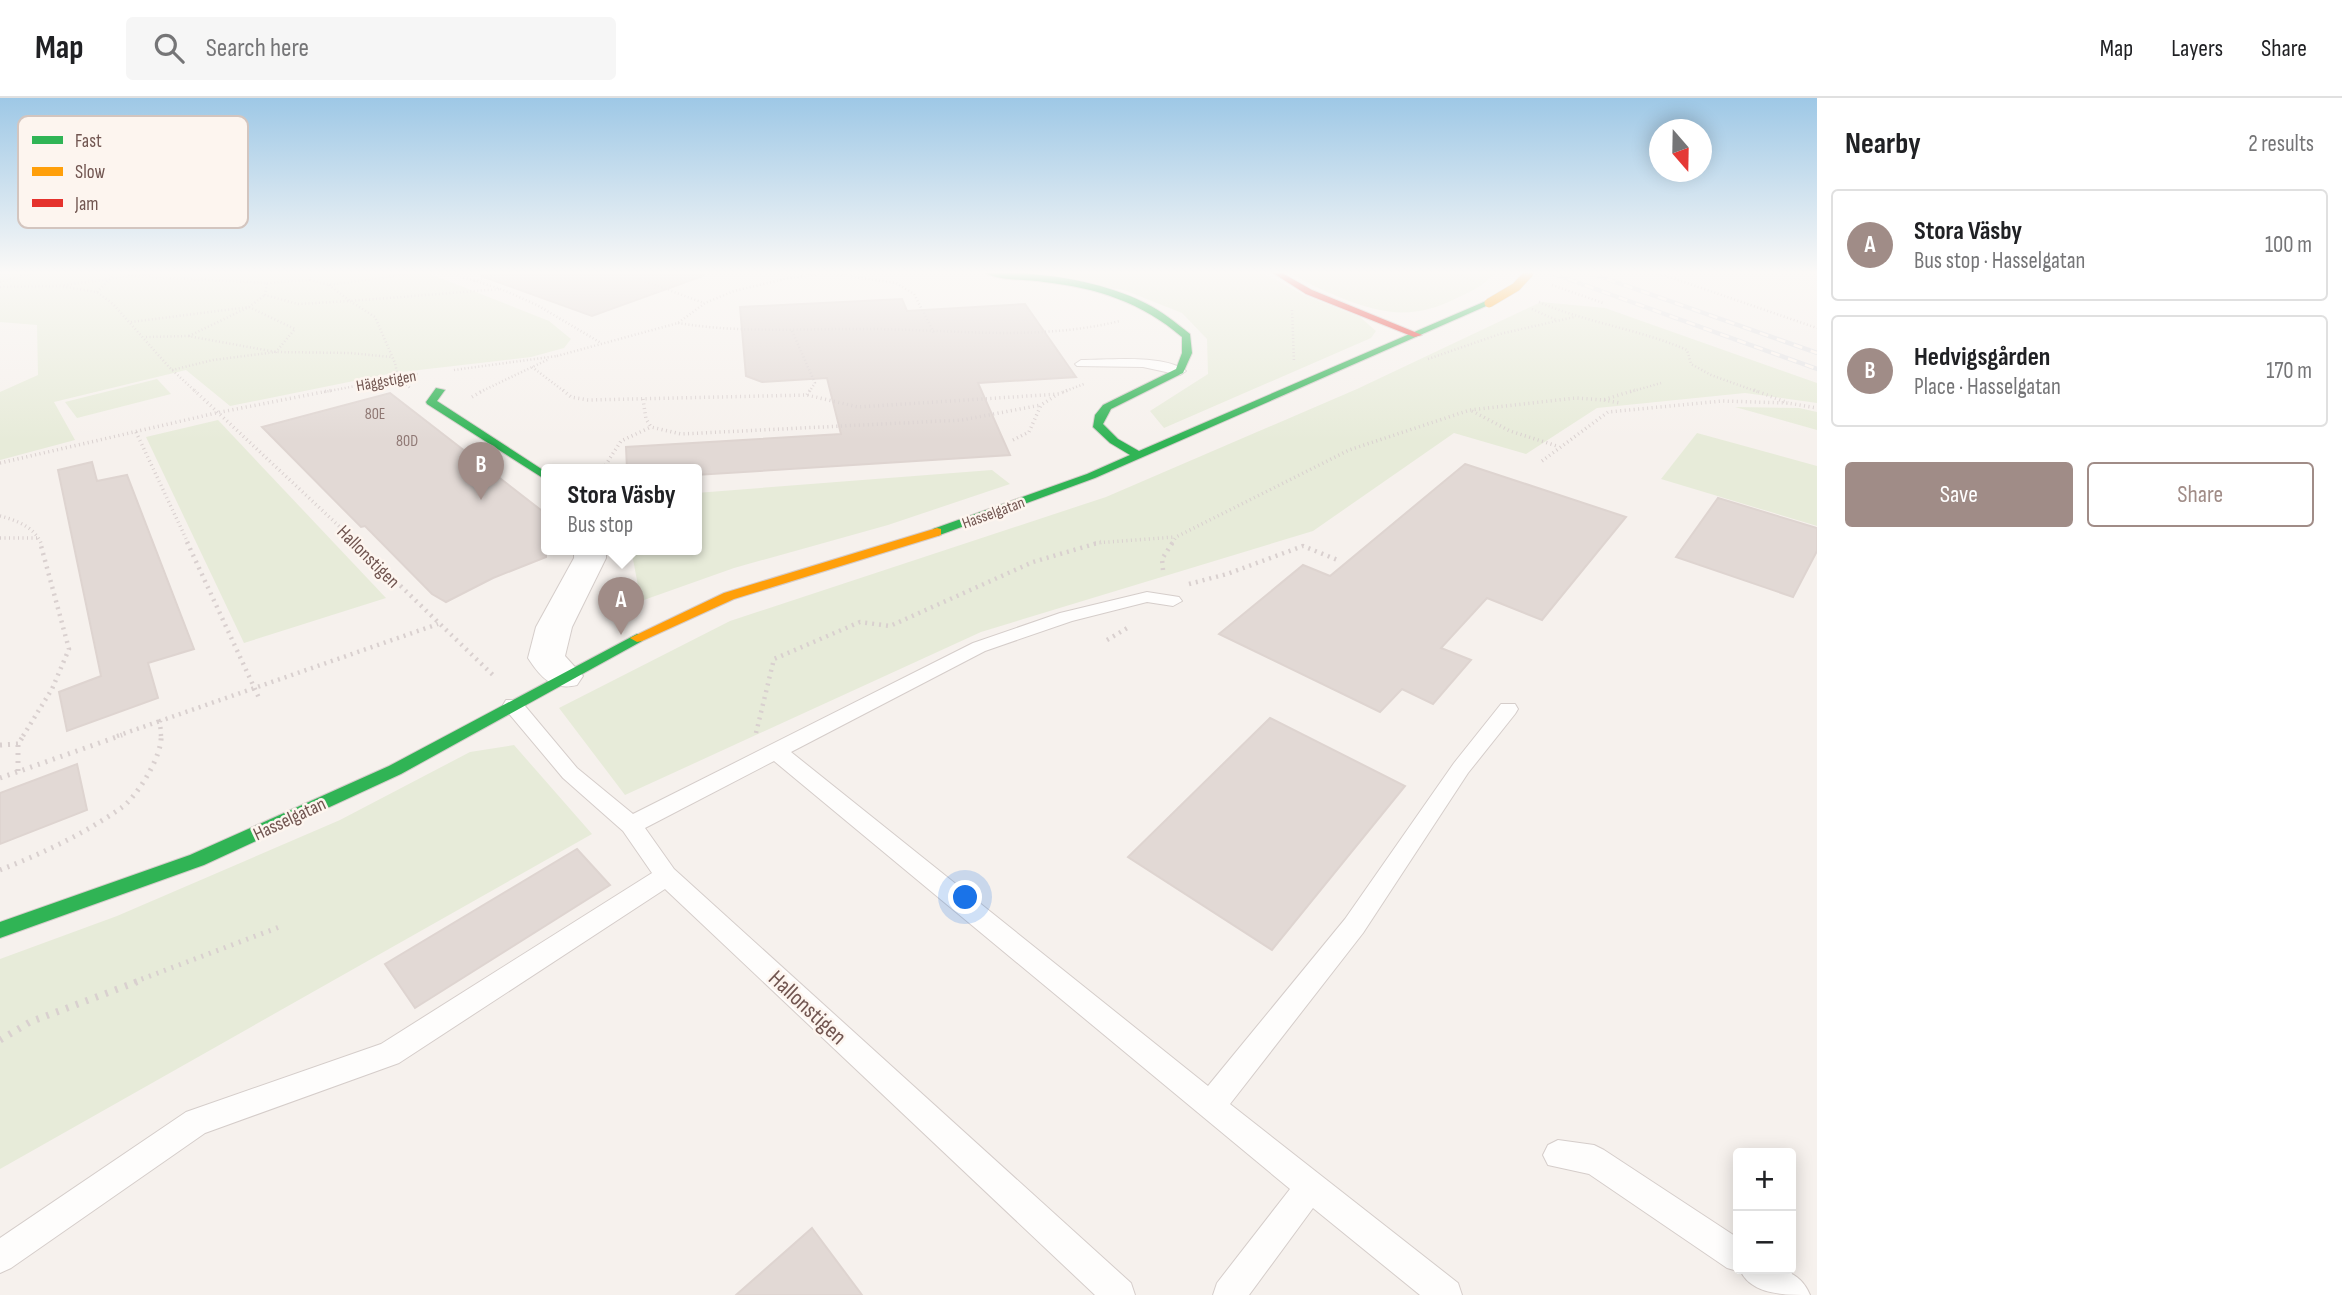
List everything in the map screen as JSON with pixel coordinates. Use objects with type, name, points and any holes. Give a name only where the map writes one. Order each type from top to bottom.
[{"type":"street","points":[[1139,456],[1114,442],[1097,425],[1100,415],[1107,407],[1180,371],[1187,353],[1187,336],[1181,329]]},
{"type":"street","points":[[1401,329],[1417,335]]},
{"type":"street","name":"Hasselgatan","points":[[0,930],[197,860],[395,770],[660,625],[729,596],[962,524],[1139,456],[1431,329]]},
{"type":"street","points":[[440,390],[431,402],[541,474]]},
{"type":"street","points":[[564,676],[546,659],[554,627],[590,555]]},
{"type":"lane","points":[[1081,364],[1161,364],[1180,371]]},
{"type":"lane","points":[[631,825],[979,647],[1066,617],[1147,597],[1173,601]]},
{"type":"lane","name":"Hallonstigen","points":[[513,705],[570,773],[631,825],[666,876],[1119,1295]]},
{"type":"lane","points":[[1210,1106],[1354,926],[1461,768],[1508,709]]},
{"type":"lane","points":[[777,752],[1210,1106],[1447,1295]]},
{"type":"lane","points":[[0,1257],[196,1122],[389,1054],[666,876]]},
{"type":"lane","points":[[1558,1155],[1594,1160],[1733,1254]]},
{"type":"lane","points":[[1229,1295],[1310,1187]]},
{"type":"lane","points":[[1762,1274],[1794,1295]]},
{"type":"path","name":"Hallonstigen","points":[[136,329],[172,370],[216,413],[340,526],[494,678],[506,679]]},
{"type":"path","points":[[188,336],[203,329]]},
{"type":"path","points":[[276,352],[295,329]]},
{"type":"path","points":[[379,329],[398,377]]},
{"type":"path","points":[[576,329],[601,344]]},
{"type":"path","points":[[450,370],[557,356],[657,329]]},
{"type":"path","points":[[705,329],[877,329],[1024,336],[1089,329]]},
{"type":"path","points":[[932,329],[934,333]]},
{"type":"path","points":[[1280,395],[1294,364],[1292,329]]},
{"type":"path","points":[[1423,360],[1522,329]]},
{"type":"path","points":[[1622,329],[1670,342],[1687,350],[1691,364],[1711,375],[1788,403]]},
{"type":"path","points":[[792,331],[814,383],[807,395]]},
{"type":"path","points":[[144,337],[188,336],[276,352]]},
{"type":"path","points":[[172,370],[213,360],[276,352],[351,353],[391,358]]},
{"type":"path","points":[[445,412],[502,380],[557,356]]},
{"type":"path","points":[[605,464],[611,451],[626,435],[651,428],[681,434],[962,419],[1041,405],[1059,394],[1142,363]]},
{"type":"path","points":[[532,367],[571,397],[588,400],[807,395],[858,407],[1059,394]]},
{"type":"path","name":"Häggstigen","points":[[0,463],[216,413],[424,374]]},
{"type":"path","points":[[1603,400],[1661,383]]},
{"type":"path","points":[[748,765],[774,659],[860,622],[890,626],[1033,562],[1103,541],[1176,537],[1349,450],[1470,410],[1576,398],[1620,403]]},
{"type":"path","points":[[643,399],[646,419],[651,428]]},
{"type":"path","points":[[1542,461],[1558,446],[1608,412],[1721,401],[1788,403],[1817,408]]},
{"type":"path","points":[[1013,440],[1029,432],[1041,405]]},
{"type":"path","points":[[1470,410],[1510,431],[1558,446]]},
{"type":"path","points":[[136,432],[259,698]]},
{"type":"path","points":[[0,516],[18,520],[38,538],[58,601],[69,649],[52,689],[18,744],[18,771]]},
{"type":"path","points":[[1163,570],[1162,559],[1176,537]]},
{"type":"path","points":[[0,538],[38,538]]},
{"type":"path","points":[[1107,640],[1173,601],[1184,586],[1227,574],[1303,546],[1340,561]]},
{"type":"path","points":[[0,778],[438,624]]},
{"type":"path","points":[[0,870],[39,855],[123,807],[152,769],[162,742],[160,721]]},
{"type":"path","points":[[0,746],[18,744]]},
{"type":"path","points":[[0,1040],[30,1022],[282,926]]},
{"type":"green space","points":[[37,329],[559,329],[571,339],[564,348],[531,357],[393,373],[230,406],[186,370],[54,402],[75,440],[0,460],[0,392],[38,375]]},
{"type":"green space","points":[[1197,329],[1374,329],[1376,331],[1371,338],[1164,428],[1150,411],[1208,374],[1207,339]]},
{"type":"green space","points":[[1484,329],[1664,329],[1817,383],[1817,403],[1745,393],[1597,408],[1526,454],[1454,433],[1313,531],[981,632],[625,795],[559,708],[730,621],[1106,497],[1357,389]]},
{"type":"green space","points":[[157,379],[171,394],[77,418],[65,402]]},
{"type":"green space","points":[[1735,407],[1799,408],[1817,412],[1817,430]]},
{"type":"green space","points":[[218,420],[386,598],[244,643],[146,437]]},
{"type":"green space","points":[[1697,433],[1817,466],[1817,526],[1661,479]]},
{"type":"green space","points":[[992,470],[1010,484],[888,525],[734,568],[641,601],[632,555],[702,555],[702,493]]},
{"type":"green space","points":[[514,745],[592,834],[0,1169],[0,959],[117,916],[340,820],[470,752]]},
{"type":"building","points":[[742,329],[1042,329],[1076,377],[978,383],[1010,455],[702,475],[702,464],[627,464],[626,447],[841,434],[827,378],[762,382],[746,376]]},
{"type":"building","points":[[390,393],[541,510],[541,555],[546,557],[493,578],[446,602],[432,594],[365,526],[361,527],[262,427]]},
{"type":"building","points":[[92,462],[97,481],[127,475],[194,649],[148,663],[158,698],[67,731],[59,692],[101,676],[58,470]]},
{"type":"building","points":[[1465,464],[1626,517],[1542,620],[1487,598],[1441,648],[1471,660],[1433,704],[1402,689],[1380,712],[1219,634],[1303,565],[1330,576]]},
{"type":"building","points":[[1718,498],[1817,528],[1817,551],[1793,597],[1676,557]]},
{"type":"building","points":[[1270,718],[1405,786],[1272,950],[1128,857]]},
{"type":"building","points":[[77,764],[87,810],[0,844],[0,793]]},
{"type":"building","points":[[577,849],[610,885],[415,1008],[385,964]]},
{"type":"building","points":[[812,1228],[862,1295],[736,1295]]},
{"type":"railway","points":[[1706,329],[1817,369]]},
{"type":"railway","points":[[1749,329],[1817,353]]},
{"type":"traffic: fast","points":[[1139,456],[1114,441],[1097,425],[1100,415],[1107,407],[1180,371],[1187,353],[1187,336],[1178,329]]},
{"type":"traffic: fast","points":[[937,532],[1091,476],[1430,329]]},
{"type":"traffic: fast","points":[[440,390],[431,402],[541,474]]},
{"type":"traffic: fast","points":[[0,930],[197,860],[395,770],[637,638]]},
{"type":"traffic: slow","points":[[637,638],[729,596],[937,532]]},
{"type":"traffic: jam","points":[[1402,329],[1417,335]]},
{"type":"place","name":"Hedvigsgården","points":[[481,500]]},
{"type":"place","name":"Stora Väsby","points":[[621,635]]}]
